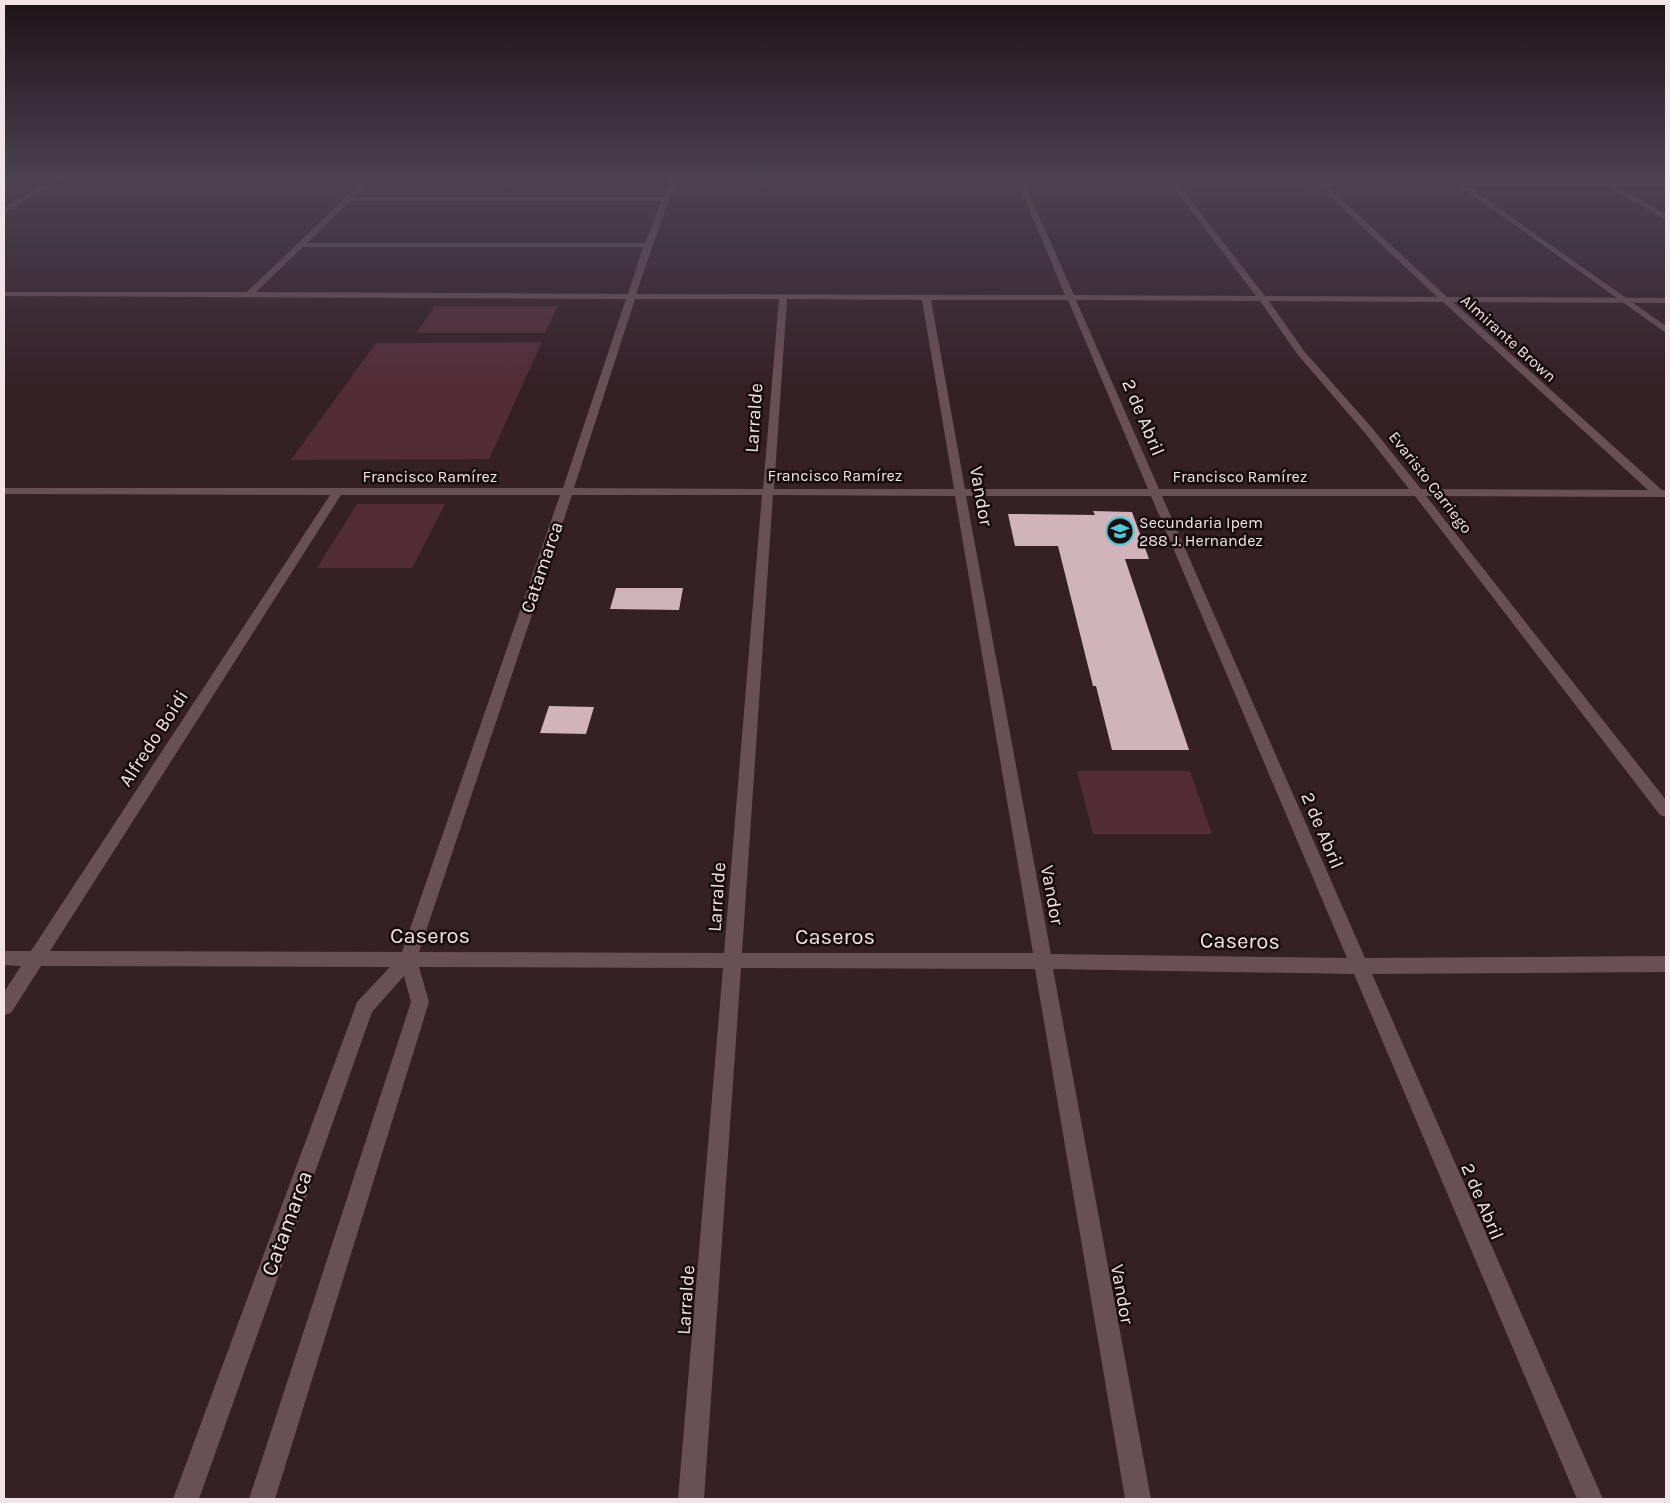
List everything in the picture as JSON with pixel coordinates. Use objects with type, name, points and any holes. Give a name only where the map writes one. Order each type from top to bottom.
[{"type":"street","points":[[248,296],[299,246]]},
{"type":"street","name":"Catamarca","points":[[186,1499],[364,1008],[408,959],[567,492],[648,246]]},
{"type":"street","name":"2 de Abril","points":[[1049,246],[1590,1499]]},
{"type":"street","name":"Evaristo Carriego","points":[[1223,246],[1263,298],[1301,353],[1369,431],[1666,811]]},
{"type":"street","name":"Almirante Brown","points":[[1387,246],[1445,300],[1664,495]]},
{"type":"street","points":[[1551,246],[1666,330]]},
{"type":"street","points":[[1563,246],[1659,314]]},
{"type":"street","points":[[4,294],[1666,300]]},
{"type":"street","name":"Larralde","points":[[691,1499],[783,297]]},
{"type":"street","name":"Vandor","points":[[926,298],[1138,1499]]},
{"type":"street","name":"Francisco Ramírez","points":[[4,491],[960,491],[1664,495]]},
{"type":"street","name":"Alfredo Boidi","points":[[4,1007],[337,492]]},
{"type":"street","name":"Caseros","points":[[4,958],[1043,960],[1360,966],[1666,964]]},
{"type":"street","points":[[262,1499],[420,1002],[408,959]]},
{"type":"shaded area","points":[[435,306],[558,306],[545,333],[416,333]]},
{"type":"shaded area","points":[[542,342],[489,459],[291,460],[376,343]]},
{"type":"shaded area","points":[[357,504],[445,504],[412,568],[317,568]]},
{"type":"shaded area","points":[[1077,771],[1190,771],[1212,834],[1093,834]]},
{"type":"building","points":[[1093,511],[1132,512],[1149,559],[1125,559],[1189,750],[1112,750],[1096,686],[1093,686],[1058,546],[1015,546],[1008,514],[1095,515]]},
{"type":"building","points":[[616,588],[683,588],[679,610],[610,609]]},
{"type":"building","points":[[549,706],[594,707],[586,734],[540,733]]},
{"type":"place","name":"Secundaria Ipem 288 J. Hernandez","points":[[1120,531]]}]
